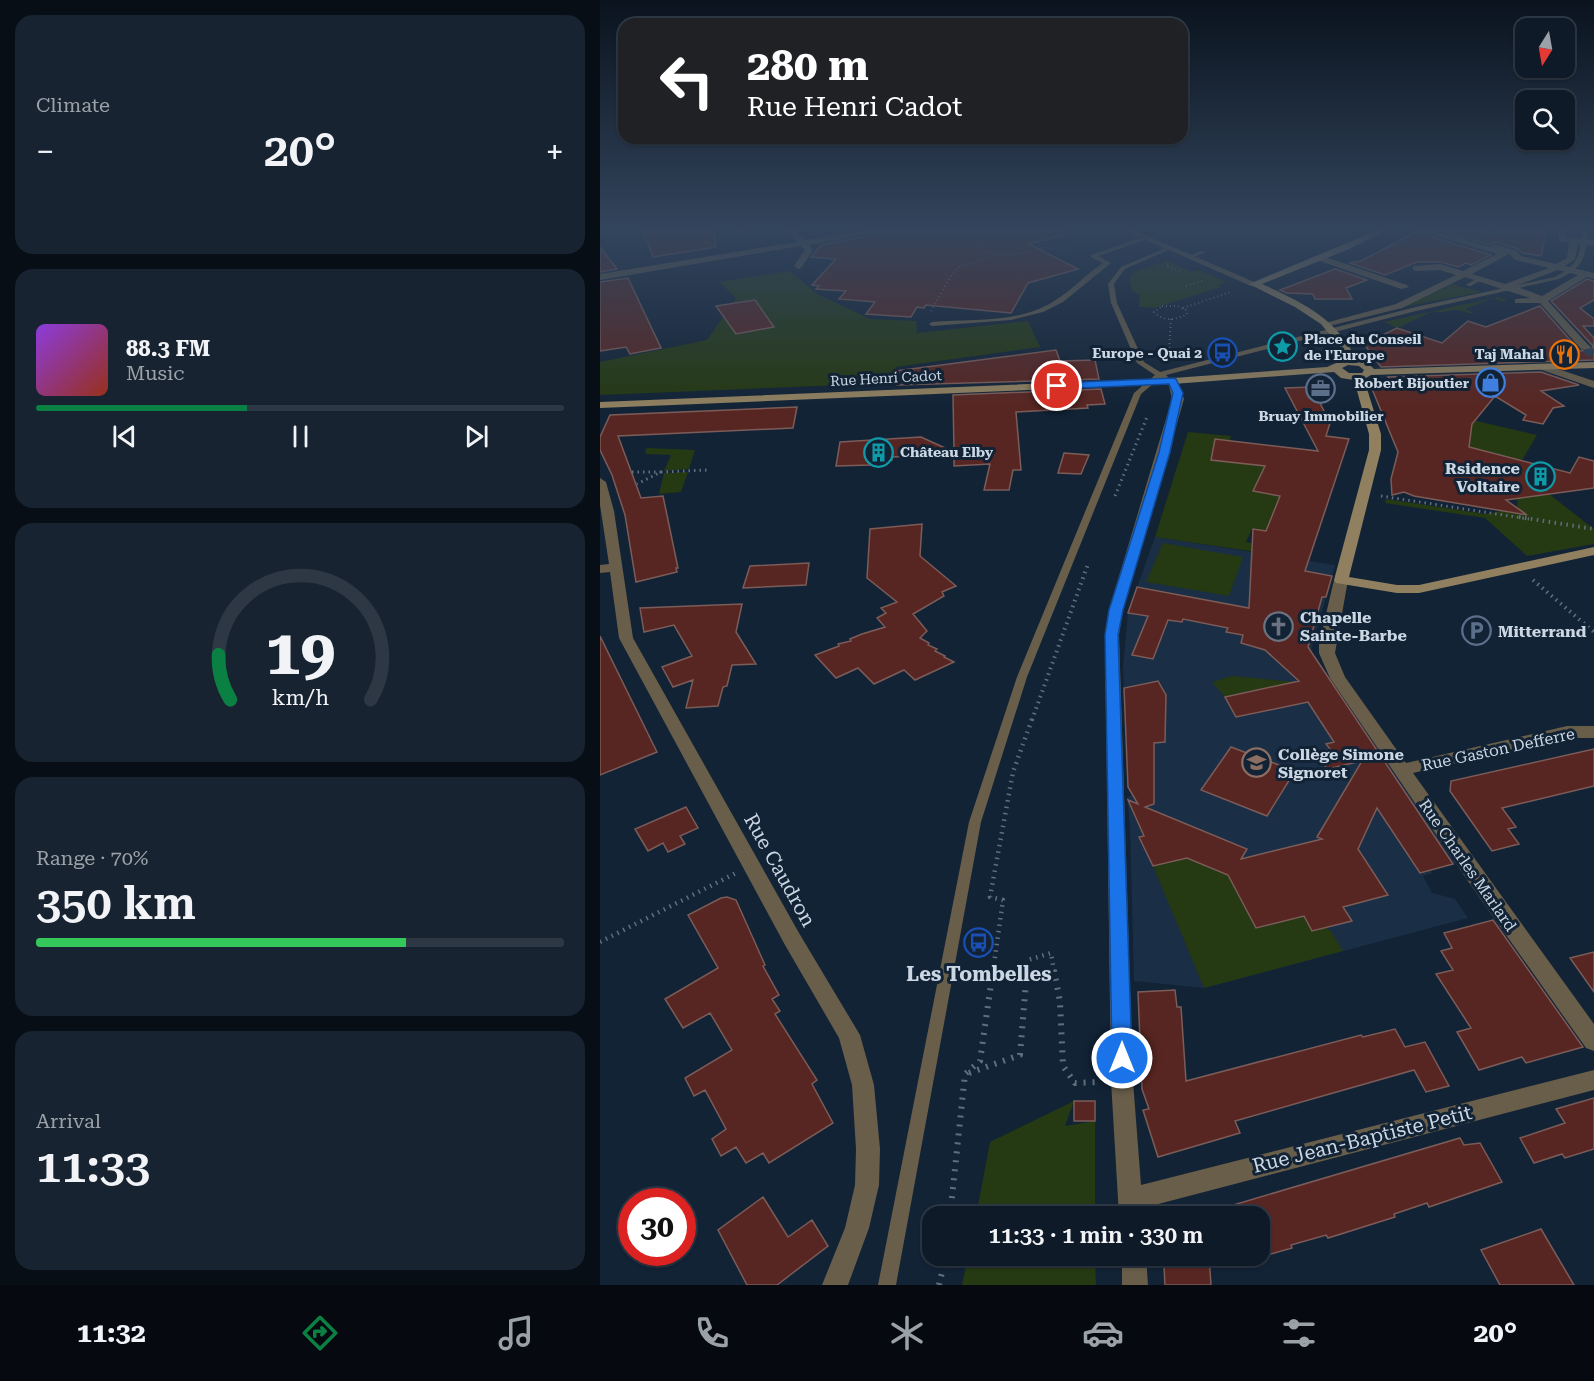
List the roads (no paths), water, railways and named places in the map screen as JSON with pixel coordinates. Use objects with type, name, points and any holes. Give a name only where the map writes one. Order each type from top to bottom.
[{"type":"main road","points":[[1265,289],[1300,305],[1331,328],[1344,343],[1351,361],[1366,365],[1360,375],[1339,372],[1335,368]]},
{"type":"main road","name":"Rue Henri Cadot","points":[[600,405],[1154,378],[1176,387],[1310,372],[1335,368],[1342,362],[1351,361]]},
{"type":"main road","name":"Rue Henri Cadot","points":[[1176,387],[1199,382],[1594,365]]},
{"type":"main road","name":"Rue Charles Marlard","points":[[1341,580],[1365,494],[1375,442],[1360,375]]},
{"type":"main road","points":[[1341,580],[1396,589],[1419,589],[1594,551]]},
{"type":"street","points":[[1331,328],[1398,306],[1435,289]]},
{"type":"street","points":[[1516,289],[1542,300],[1586,348]]},
{"type":"street","points":[[1518,301],[1542,300],[1563,289]]},
{"type":"street","points":[[1544,367],[1594,385]]},
{"type":"street","points":[[1131,1206],[1122,1081],[1112,635],[1116,610],[1164,452],[1176,387]]},
{"type":"street","name":"Rue Caudron","points":[[600,482],[608,511],[607,568],[626,638],[849,1035],[863,1085],[868,1149],[867,1185],[858,1228],[835,1285]]},
{"type":"street","name":"Rue Charles Marlard","points":[[1341,580],[1328,632],[1327,653],[1338,678],[1594,1041]]},
{"type":"street","name":"Rue Gaston Defferre","points":[[1401,770],[1567,732],[1594,732]]},
{"type":"street","name":"Rue Jean-Baptiste Petit","points":[[1138,1206],[1594,1080]]},
{"type":"street","points":[[1134,1266],[1135,1285]]},
{"type":"lane","points":[[932,324],[1038,313],[1056,304],[1073,289]]},
{"type":"lane","points":[[1112,289],[1114,303],[1141,363],[1154,378]]},
{"type":"lane","points":[[886,1285],[975,822],[1022,677],[1138,393],[1154,378],[1331,328],[1503,289]]},
{"type":"tunnel","points":[[1586,348],[1594,356]]},
{"type":"place","name":"Place du Conseil de l'Europe","points":[[1283,347]]},
{"type":"place","name":"Europe - Quai 2","points":[[1223,353]]},
{"type":"place","name":"Taj Mahal","points":[[1565,354]]},
{"type":"place","name":"Robert Bijoutier","points":[[1490,383]]},
{"type":"place","name":"Bruay Immobilier","points":[[1321,389]]},
{"type":"place","name":"Château Elby","points":[[879,452]]},
{"type":"place","name":"Rsidence Voltaire","points":[[1541,477]]},
{"type":"place","name":"Chapelle Sainte-Barbe","points":[[1279,626]]},
{"type":"place","name":"Mitterrand","points":[[1477,631]]},
{"type":"place","name":"Collège Simone Signoret","points":[[1257,763]]},
{"type":"place","name":"Les Tombelles","points":[[979,943]]}]
